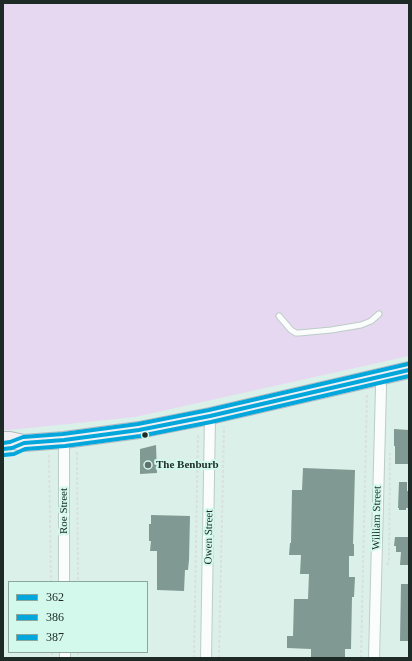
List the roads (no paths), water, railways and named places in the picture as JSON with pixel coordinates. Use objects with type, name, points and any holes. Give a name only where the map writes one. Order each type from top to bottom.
[{"type":"main road","points":[[3,440],[24,443],[64,440],[139,430],[210,416],[409,370]]},
{"type":"main road","points":[[3,449],[12,448],[24,443]]},
{"type":"street","name":"William Street","points":[[374,658],[381,389],[379,378]]},
{"type":"street","name":"Owen Street","points":[[206,658],[210,416]]},
{"type":"street","name":"Roe Street","points":[[64,440],[64,581]]},
{"type":"lane","points":[[279,316],[291,330],[299,333],[360,325],[371,321],[379,314]]},
{"type":"place","name":"The Benburb","points":[[148,465]]}]
